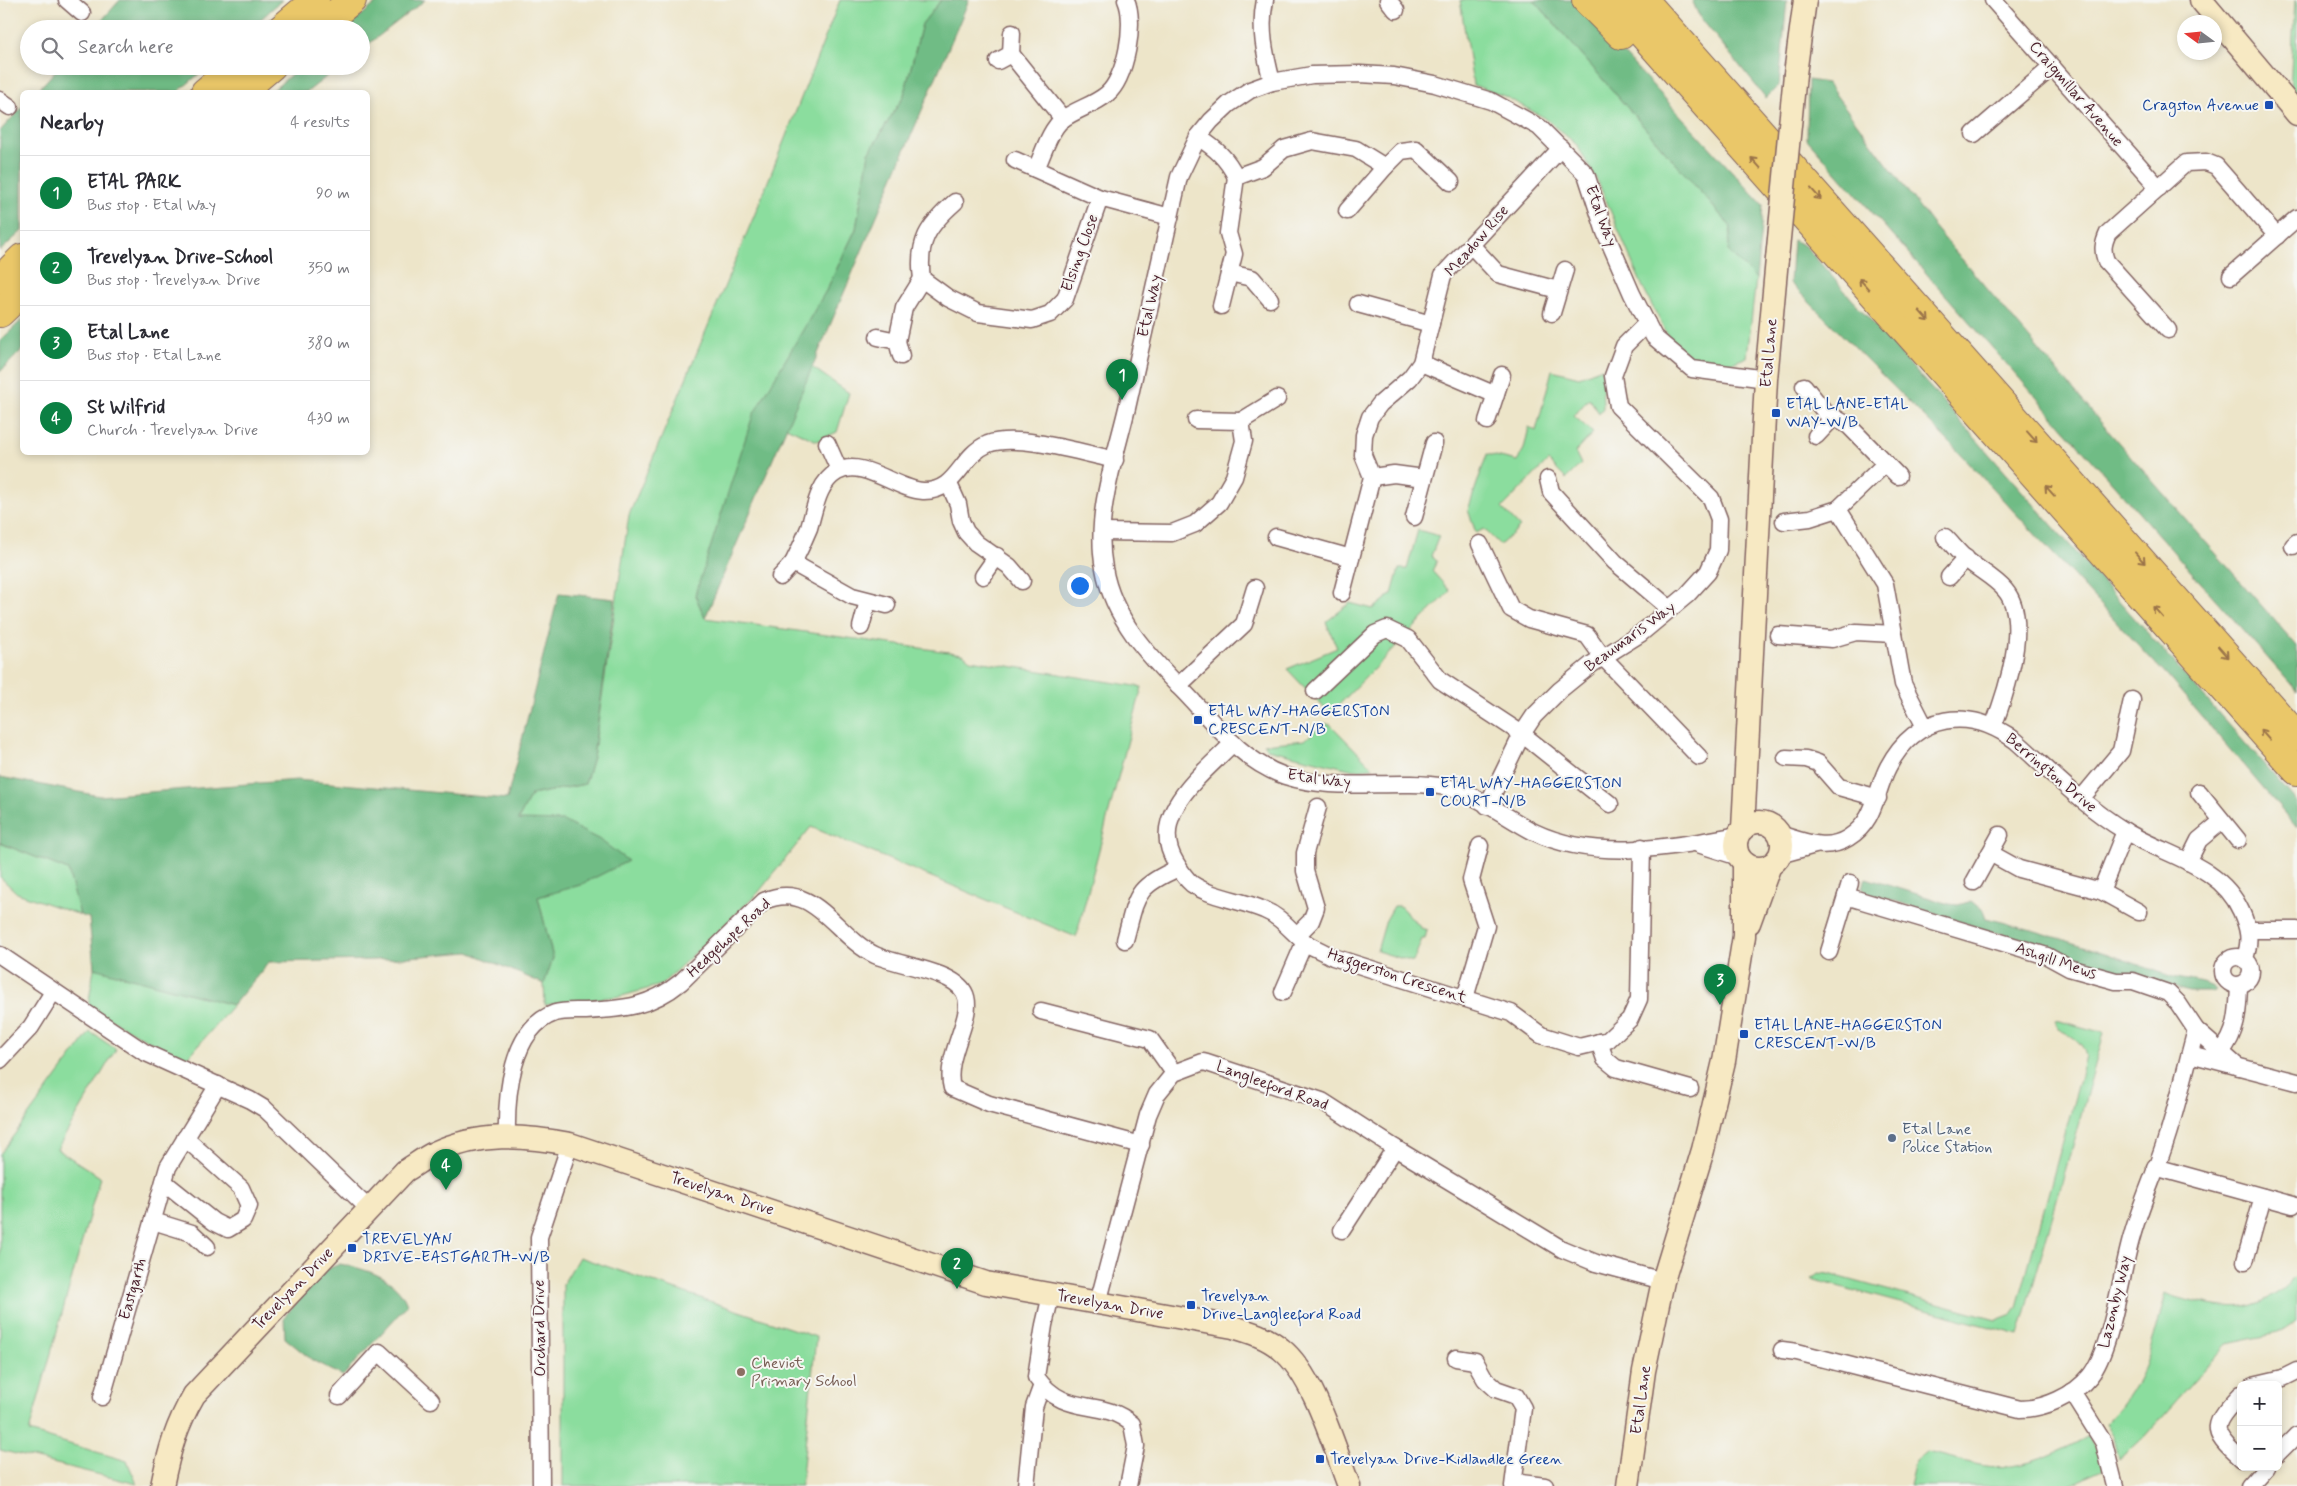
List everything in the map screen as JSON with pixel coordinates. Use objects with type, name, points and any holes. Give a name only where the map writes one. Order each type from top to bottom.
[{"type":"highway","points":[[292,20],[315,0]]},
{"type":"highway","points":[[328,20],[352,0]]},
{"type":"highway","points":[[1586,0],[1658,73],[1739,126]]},
{"type":"highway","points":[[1612,0],[1739,126],[2297,736]]},
{"type":"highway","points":[[1644,0],[1739,126],[2297,771]]},
{"type":"highway","points":[[1667,0],[1739,126]]},
{"type":"highway","points":[[207,90],[225,75]]},
{"type":"highway","points":[[243,90],[261,75]]},
{"type":"highway","points":[[0,280],[20,260]]},
{"type":"highway","points":[[0,313],[20,294]]},
{"type":"street","points":[[66,0],[82,13]]},
{"type":"street","points":[[1036,169],[1054,131],[1063,119],[1091,105],[1109,92],[1120,75],[1128,48],[1131,10],[1126,0]]},
{"type":"street","points":[[1265,0],[1262,18],[1264,50],[1272,82]]},
{"type":"street","name":"Etal Lane","points":[[1628,1486],[1644,1371],[1663,1280],[1715,1102],[1724,1061],[1762,840],[1748,737],[1766,379],[1795,74],[1805,0]]},
{"type":"street","name":"Craigmillar Avenue","points":[[1993,0],[2159,188]]},
{"type":"street","points":[[2201,0],[2297,114]]},
{"type":"street","points":[[1012,33],[1005,57],[1063,119]]},
{"type":"street","points":[[1974,134],[2052,67]]},
{"type":"street","name":"Etal Way","points":[[1762,840],[1606,850],[1566,844],[1534,832],[1450,788],[1399,783],[1340,785],[1288,777],[1258,764],[1233,743],[1178,686],[1125,624],[1112,596],[1104,568],[1102,532],[1115,460],[1179,177],[1198,137],[1229,104],[1250,90],[1272,82],[1312,75],[1360,74],[1394,76],[1435,84],[1491,100],[1539,127],[1586,174],[1605,232],[1654,336],[1692,369],[1766,379]]},
{"type":"street","points":[[1198,137],[1213,147],[1228,161],[1236,176],[1228,233],[1234,254],[1221,306]]},
{"type":"street","points":[[1236,176],[1263,167],[1284,149],[1312,140],[1356,149],[1385,167]]},
{"type":"street","name":"Meadow Rise","points":[[1372,477],[1363,455],[1364,435],[1370,417],[1380,404],[1410,378],[1421,363],[1443,276],[1561,148]]},
{"type":"street","points":[[1348,211],[1400,151],[1416,149],[1451,182]]},
{"type":"street","points":[[1015,160],[1100,198],[1170,217]]},
{"type":"street","points":[[2168,330],[2106,261],[2103,243],[2108,233],[2186,163],[2206,162],[2216,166],[2277,236]]},
{"type":"street","name":"Elsing Close","points":[[922,279],[948,298],[978,313],[1032,320],[1050,314],[1065,299],[1100,198]]},
{"type":"street","points":[[878,338],[899,349],[904,308],[922,279],[919,262],[922,245],[933,222],[955,202]]},
{"type":"street","points":[[2231,276],[2297,218]]},
{"type":"street","points":[[1471,245],[1498,274],[1558,290]]},
{"type":"street","points":[[1552,313],[1564,270]]},
{"type":"street","points":[[1229,273],[1252,278],[1270,299]]},
{"type":"street","points":[[1358,304],[1431,324]]},
{"type":"street","name":"Beaumaris Way","points":[[1487,806],[1522,734],[1534,716],[1560,690],[1602,656],[1640,634],[1687,595],[1708,572],[1718,550],[1719,519],[1710,498],[1618,406],[1613,376],[1624,346],[1647,323]]},
{"type":"street","points":[[1421,363],[1496,395]]},
{"type":"street","points":[[1487,421],[1502,375]]},
{"type":"street","points":[[1804,386],[1825,412],[1849,426],[1898,476]]},
{"type":"street","points":[[1196,420],[1241,421],[1277,399]]},
{"type":"street","points":[[1816,436],[1833,418]]},
{"type":"street","points":[[1102,532],[1172,533],[1195,524],[1219,503],[1234,476],[1244,441],[1241,421]]},
{"type":"street","points":[[780,577],[793,563],[806,534],[823,485],[839,470],[860,469],[875,473],[905,488],[923,491],[939,489],[949,484],[962,466],[978,451],[987,445],[1009,439],[1115,460]]},
{"type":"street","points":[[827,442],[839,470]]},
{"type":"street","points":[[1414,517],[1434,443]]},
{"type":"street","points":[[1784,521],[1810,518],[1838,509],[1886,463]]},
{"type":"street","points":[[1342,593],[1372,477],[1394,474],[1424,478]]},
{"type":"street","points":[[1548,479],[1551,492],[1615,562],[1669,608]]},
{"type":"street","points":[[949,484],[958,504],[961,521],[966,532],[976,543],[998,556],[1022,582]]},
{"type":"street","points":[[1838,509],[1885,584],[1903,684],[1925,727]]},
{"type":"street","points":[[1276,537],[1351,558]]},
{"type":"street","points":[[1945,537],[1966,558],[2004,588],[2015,605],[2016,636],[2011,666],[2004,699],[1993,727]]},
{"type":"street","points":[[1480,544],[1511,609],[1529,619],[1587,635],[1602,656],[1699,757]]},
{"type":"street","points":[[983,576],[998,556]]},
{"type":"street","points":[[1950,577],[1966,558]]},
{"type":"street","points":[[793,563],[840,591],[868,601],[887,605]]},
{"type":"street","points":[[1178,686],[1244,624],[1255,588]]},
{"type":"street","points":[[862,627],[868,601]]},
{"type":"street","points":[[1315,691],[1375,634],[1387,629],[1408,639],[1440,680],[1522,734],[1610,804]]},
{"type":"street","points":[[1778,635],[1832,639],[1856,632],[1894,634]]},
{"type":"street","points":[[2081,799],[2121,751],[2132,700]]},
{"type":"street","name":"Berrington Drive","points":[[1762,840],[1815,845],[1837,843],[1848,838],[1866,822],[1878,798],[1888,767],[1911,737],[1925,727],[1938,722],[1964,718],[1993,727],[2016,741],[2081,799],[2125,831],[2188,862],[2220,881],[2235,898],[2250,930]]},
{"type":"street","name":"Haggerston Crescent","points":[[1233,743],[1180,798],[1171,815],[1167,836],[1170,854],[1191,883],[1213,894],[1264,910],[1278,917],[1302,939],[1355,965],[1511,1013],[1541,1035],[1579,1047],[1608,1040],[1630,1019],[1640,999],[1642,848]]},
{"type":"street","points":[[1786,758],[1806,759],[1818,763],[1839,787],[1878,798]]},
{"type":"street","points":[[2198,792],[2238,840]]},
{"type":"street","points":[[1283,992],[1302,948],[1302,939],[1316,908],[1305,871],[1305,852],[1318,806]]},
{"type":"street","points":[[2188,862],[2199,840],[2222,821]]},
{"type":"street","points":[[2101,891],[2125,831]]},
{"type":"street","points":[[1974,882],[2000,835]]},
{"type":"street","points":[[1741,860],[1757,868],[1762,840]]},
{"type":"street","name":"Etal Lane","points":[[1744,936],[1741,860],[1736,846],[1762,840]]},
{"type":"street","name":"Etal Way","points":[[1696,843],[1741,860]]},
{"type":"street","points":[[1465,998],[1486,926],[1471,880],[1480,846]]},
{"type":"street","points":[[1990,853],[2019,869],[2101,891],[2139,912]]},
{"type":"street","points":[[1125,940],[1134,907],[1143,888],[1156,878],[1179,868]]},
{"type":"street","name":"Ashgill Mews","points":[[1829,952],[1848,889],[2047,956],[2068,968],[2116,981],[2133,982],[2168,993],[2178,1003],[2196,1030],[2238,1067]]},
{"type":"street","name":"Hedgehope Road","points":[[507,1136],[506,1111],[511,1071],[530,1029],[556,1012],[622,1009],[650,1002],[667,993],[681,982],[764,901],[778,895],[795,894],[809,901],[862,947],[876,955],[956,982],[965,993],[968,1005],[950,1066],[952,1088],[989,1104],[1140,1145]]},
{"type":"street","points":[[2245,958],[2234,957],[2226,963],[2224,968],[2229,982],[2239,984],[2248,980],[2252,971],[2245,958],[2249,945],[2250,930],[2297,930]]},
{"type":"street","points":[[0,956],[144,1052],[218,1084],[265,1109],[369,1209]]},
{"type":"street","points":[[2221,1052],[2230,1041],[2238,1018],[2239,984]]},
{"type":"street","points":[[0,1060],[31,1027],[53,992]]},
{"type":"street","points":[[1041,1011],[1150,1039],[1174,1073],[1157,1094],[1148,1115],[1098,1303]]},
{"type":"street","name":"Lazonby Way","points":[[1782,1350],[1797,1352],[2020,1409],[2032,1409],[2049,1404],[2072,1392],[2089,1378],[2098,1365],[2105,1346],[2132,1235],[2166,1140],[2196,1030]]},
{"type":"street","points":[[1599,1042],[1605,1059],[1616,1068],[1690,1088]]},
{"type":"street","name":"Ashgill Mews","points":[[2190,1054],[2297,1082]]},
{"type":"street","name":"Langleeford Road","points":[[1174,1073],[1203,1062],[1322,1101],[1395,1148],[1562,1248],[1596,1263],[1663,1280]]},
{"type":"street","name":"Eastgarth","points":[[102,1397],[168,1167],[218,1084]]},
{"type":"street","name":"Trevelyan Drive","points":[[162,1486],[168,1452],[179,1421],[194,1395],[405,1171],[434,1153],[464,1143],[507,1136],[531,1137],[570,1144],[986,1283],[1233,1326],[1261,1336],[1282,1350],[1300,1369],[1320,1411],[1349,1486]]},
{"type":"street","points":[[164,1182],[214,1222],[228,1230],[243,1220],[249,1206],[241,1188],[185,1138]]},
{"type":"street","name":"Orchard Drive","points":[[541,1486],[539,1237],[570,1144]]},
{"type":"street","points":[[1342,1230],[1395,1148]]},
{"type":"street","points":[[2156,1168],[2293,1205]]},
{"type":"street","points":[[2245,1261],[2263,1197]]},
{"type":"street","points":[[153,1221],[192,1233],[207,1247]]},
{"type":"street","points":[[1051,1295],[1036,1377],[1047,1392],[1066,1402],[1116,1413],[1132,1424],[1136,1446],[1128,1486]]},
{"type":"street","points":[[339,1396],[379,1352],[431,1400]]},
{"type":"street","points":[[1456,1358],[1475,1361],[1485,1378],[1496,1389],[1516,1396],[1524,1408],[1513,1484],[1545,1486]]},
{"type":"street","points":[[2270,1381],[2283,1378],[2297,1371]]},
{"type":"street","points":[[1026,1486],[1034,1407],[1042,1385]]},
{"type":"street","points":[[2072,1392],[2104,1443],[2115,1486]]},
{"type":"street","points":[[2237,1398],[2221,1416],[2218,1423],[2221,1442],[2237,1456]]},
{"type":"street","points":[[2282,1450],[2297,1434]]},
{"type":"green space","points":[[120,0],[282,0],[260,20],[102,20]]},
{"type":"green space","points":[[380,0],[425,0],[370,43],[370,20],[356,20]]},
{"type":"green space","points":[[840,0],[941,0],[922,24],[904,95],[869,153],[856,229],[827,289],[695,595],[705,618],[963,654],[970,660],[1142,687],[1076,937],[811,827],[758,893],[661,985],[622,996],[545,1005],[544,984],[553,958],[538,897],[580,885],[627,861],[518,820],[531,795],[585,784],[593,757],[629,515],[759,204]]},
{"type":"green space","points":[[941,0],[969,0],[705,618],[695,595],[753,415],[827,289],[856,229],[869,153],[904,95],[922,24]]},
{"type":"green space","points":[[1460,0],[1534,0],[1731,227],[1728,251],[1756,279],[1747,357],[1725,366],[1695,360],[1670,340],[1644,290],[1599,184],[1577,145],[1545,118],[1504,96],[1473,85]]},
{"type":"green space","points":[[1534,0],[1574,0],[1763,205],[1756,279],[1728,251],[1731,227]]},
{"type":"green space","points":[[1692,0],[1787,0],[1779,85],[1766,98],[1699,16]]},
{"type":"green space","points":[[2295,0],[2297,0],[2297,97],[2290,89]]},
{"type":"green space","points":[[52,75],[198,75],[180,90],[38,90]]},
{"type":"green space","points":[[291,75],[329,75],[310,90],[273,90]]},
{"type":"green space","points":[[1808,80],[1827,83],[1932,224],[2097,418],[2297,646],[2297,691],[1807,139]]},
{"type":"green space","points":[[20,109],[20,233],[0,251],[0,131]]},
{"type":"green space","points":[[1793,240],[1805,246],[2297,802],[2297,828],[2168,677],[1951,444],[1790,283]]},
{"type":"green space","points":[[20,322],[20,352],[0,372],[0,341]]},
{"type":"green space","points":[[812,367],[849,393],[837,432],[817,441],[786,427]]},
{"type":"green space","points":[[1602,368],[1603,408],[1599,413],[1589,398],[1574,416],[1593,433],[1575,452],[1581,464],[1566,479],[1548,461],[1502,508],[1520,527],[1500,545],[1484,529],[1476,533],[1468,510],[1487,454],[1517,461],[1524,449],[1529,427],[1536,431],[1552,370],[1579,377]]},
{"type":"green space","points":[[1418,530],[1439,536],[1431,556],[1437,561],[1432,571],[1450,591],[1330,714],[1287,669],[1337,648],[1326,622],[1350,603],[1373,609],[1392,594],[1399,569],[1407,569]]},
{"type":"green space","points":[[559,593],[615,599],[593,757],[585,784],[531,795],[518,820],[563,821],[600,840],[628,861],[580,885],[538,897],[553,958],[544,984],[469,952],[375,960],[269,962],[233,1005],[94,968],[89,918],[80,915],[68,870],[0,843],[0,777],[100,796],[297,780],[507,799]]},
{"type":"green space","points":[[1323,723],[1331,725],[1373,768],[1354,770],[1267,749],[1264,744],[1305,740]]},
{"type":"green space","points":[[0,843],[68,870],[80,915],[17,893],[0,877]]},
{"type":"green space","points":[[1866,878],[1949,904],[1958,905],[1972,901],[1983,910],[1986,918],[2056,937],[2170,976],[2202,983],[2216,990],[2213,992],[2189,992],[2068,958],[2054,948],[2026,938],[1986,930],[1867,892],[1862,888]]},
{"type":"green space","points":[[1394,906],[1400,906],[1421,928],[1427,930],[1425,939],[1422,939],[1413,962],[1377,951],[1386,920]]},
{"type":"green space","points":[[94,968],[233,1005],[185,1061],[88,1007]]},
{"type":"green space","points":[[2056,1020],[2104,1033],[2019,1335],[1811,1279],[1818,1273],[1829,1274],[1996,1320],[2012,1314],[2017,1307],[2086,1057],[2080,1043],[2058,1029]]},
{"type":"green space","points":[[90,1032],[116,1049],[57,1149],[100,1177],[29,1432],[127,1461],[137,1484],[0,1450],[0,1154]]},
{"type":"green space","name":"Cheviot Primary School","points":[[579,1257],[816,1337],[801,1486],[563,1486],[563,1284]]},
{"type":"green space","points":[[340,1264],[370,1272],[389,1281],[403,1296],[407,1305],[343,1376],[312,1360],[285,1338],[284,1317],[325,1270]]},
{"type":"green space","points":[[2297,1274],[2297,1321],[2279,1333],[2227,1344],[2143,1438],[2119,1460],[2114,1436],[2106,1423],[2131,1392],[2146,1362],[2166,1293],[2174,1297],[2216,1306],[2242,1307],[2264,1301]]},
{"type":"green space","points":[[2089,1436],[2097,1449],[2103,1470],[2067,1486],[1909,1486],[1915,1461],[1926,1452],[1975,1464],[2005,1467],[2020,1465],[2048,1456]]},
{"type":"place","name":"Cragston Avenue","points":[[2269,105]]},
{"type":"place","name":"ETAL PARK","points":[[1122,400]]},
{"type":"place","name":"ETAL LANE-ETAL WAY-W/B","points":[[1776,413]]},
{"type":"place","name":"ETAL WAY-HAGGERSTON CRESCENT-N/B","points":[[1198,720]]},
{"type":"place","name":"ETAL WAY-HAGGERSTON COURT-N/B","points":[[1430,792]]},
{"type":"place","name":"Etal Lane","points":[[1720,1005]]},
{"type":"place","name":"ETAL LANE-HAGGERSTON CRESCENT-W/B","points":[[1744,1034]]},
{"type":"place","name":"Etal Lane Police Station","points":[[1892,1138]]},
{"type":"place","name":"St Wilfrid","points":[[446,1190]]},
{"type":"place","name":"TREVELYAN DRIVE-EASTGARTH-W/B","points":[[352,1248]]},
{"type":"place","name":"Trevelyan Drive-School","points":[[957,1289]]},
{"type":"place","name":"Trevelyan Drive-Langleeford Road","points":[[1191,1305]]},
{"type":"place","name":"Cheviot Primary School","points":[[741,1372]]},
{"type":"place","name":"Trevelyan Drive-Kidlandlee Green","points":[[1320,1459]]}]
